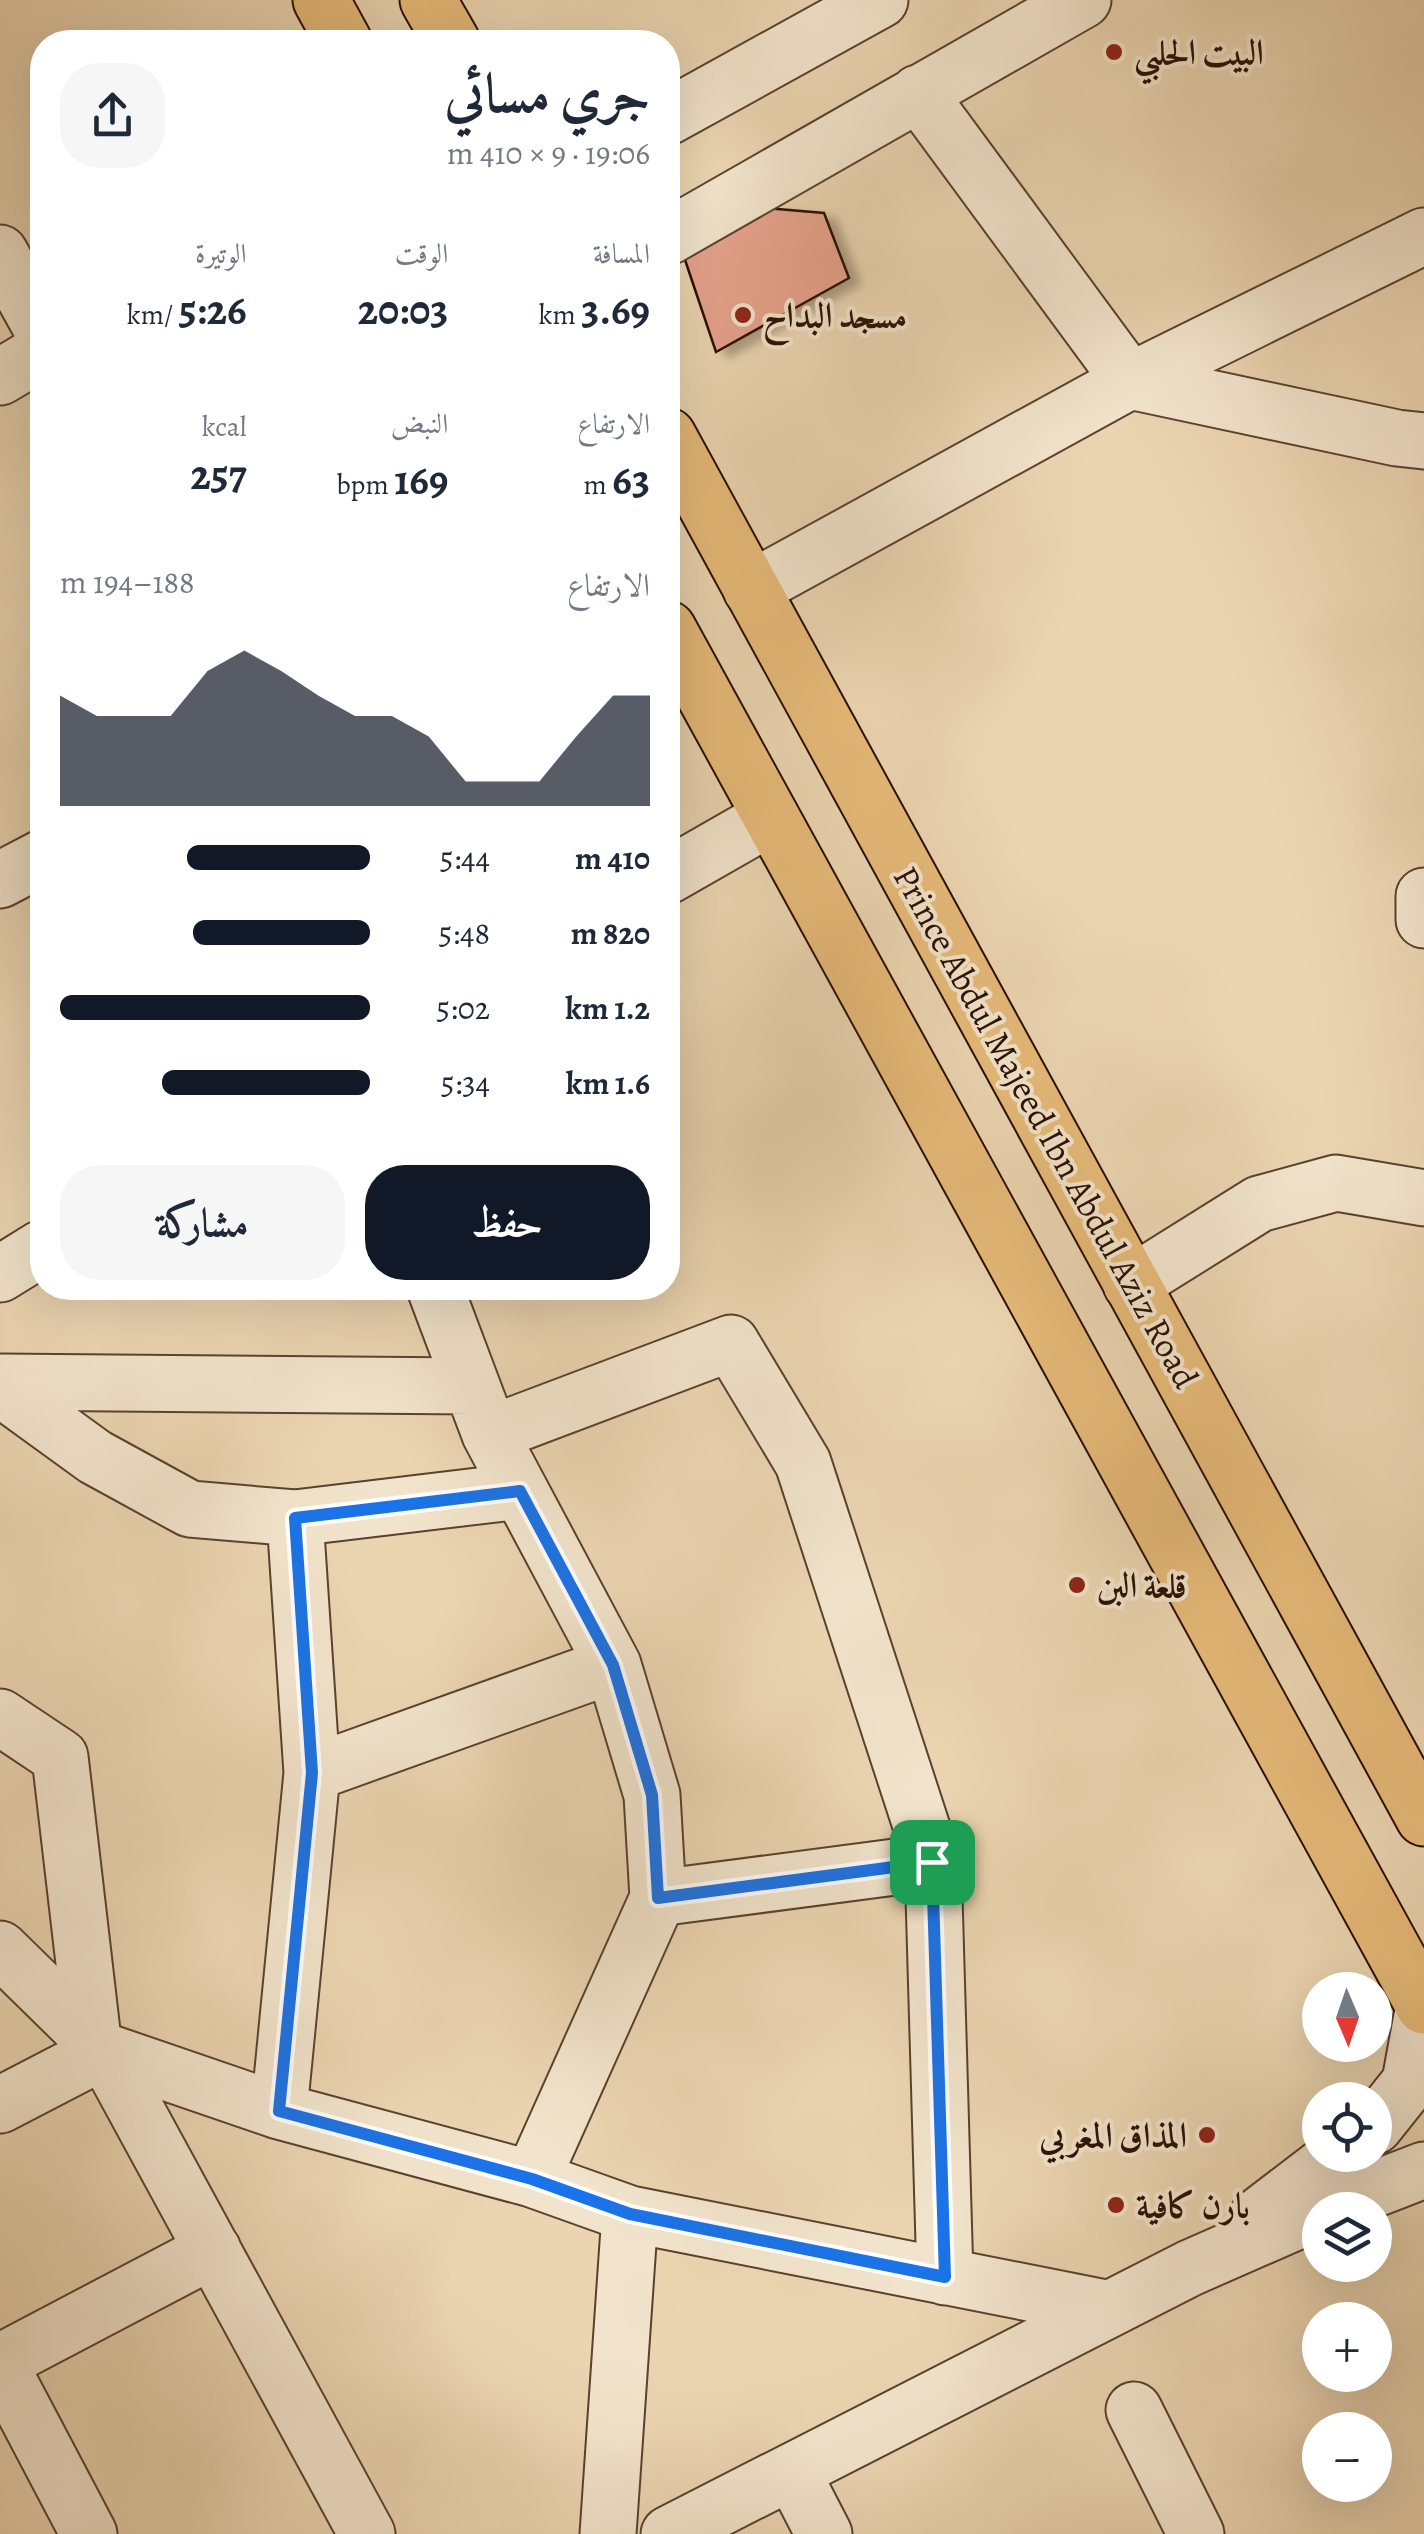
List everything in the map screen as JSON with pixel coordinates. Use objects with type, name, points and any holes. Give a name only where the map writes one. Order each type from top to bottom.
[{"type":"main road","points":[[320,0],[337,30]]},
{"type":"main road","points":[[428,0],[445,30]]},
{"type":"main road","name":"Prince Abdul Majeed Ibn Abdul Aziz Road","points":[[680,458],[1424,1818]]},
{"type":"main road","points":[[680,651],[1424,2006]]},
{"type":"street","points":[[680,110],[880,0]]},
{"type":"street","points":[[680,230],[1083,0]]},
{"type":"street","points":[[918,93],[1130,382],[1424,441]]},
{"type":"street","points":[[751,589],[1130,382],[1424,236]]},
{"type":"street","points":[[0,377],[30,359]]},
{"type":"street","points":[[680,869],[771,817]]},
{"type":"street","points":[[0,880],[30,864]]},
{"type":"street","points":[[1424,896],[1424,920]]},
{"type":"street","points":[[1131,1284],[1259,1204],[1336,1184],[1424,1198]]},
{"type":"street","points":[[0,1274],[30,1255]]},
{"type":"street","points":[[440,1300],[481,1410],[613,1665],[652,1795],[658,1898],[532,2179]]},
{"type":"street","points":[[0,1385],[481,1410],[731,1343],[803,1463],[932,1862],[945,2277]]},
{"type":"street","points":[[0,1385],[95,1458],[190,1509],[295,1518],[520,1491]]},
{"type":"street","points":[[279,2111],[312,1773],[295,1518]]},
{"type":"street","points":[[312,1773],[613,1665]]},
{"type":"street","points":[[0,1717],[60,1757],[99,2046]]},
{"type":"street","points":[[658,1898],[932,1862]]},
{"type":"street","points":[[0,1949],[99,2046],[368,2534]]},
{"type":"street","points":[[1392,2105],[1410,2082],[1424,2006]]},
{"type":"street","points":[[0,2105],[99,2046]]},
{"type":"street","points":[[99,2046],[279,2111],[532,2179],[630,2214],[1110,2310]]},
{"type":"street","points":[[1367,2192],[1424,2170]]},
{"type":"street","points":[[1190,2268],[1316,2172]]},
{"type":"street","points":[[608,2534],[630,2214]]},
{"type":"street","points":[[669,2534],[1190,2268],[1302,2218]]},
{"type":"street","points":[[89,2534],[0,2363],[212,2250]]},
{"type":"street","points":[[1134,2410],[1196,2534]]},
{"type":"street","points":[[792,2472],[824,2534]]},
{"type":"building","name":"مسجد البداح","points":[[742,206],[824,213],[849,278],[716,352],[680,241]]},
{"type":"place","name":"البيت الحلبي","points":[[1114,52]]},
{"type":"place","name":"مسجد البداح","points":[[743,315]]},
{"type":"place","name":"قلعة البن","points":[[1077,1585]]},
{"type":"place","name":"المذاق المغربي","points":[[1207,2135]]},
{"type":"place","name":"بارن كافية","points":[[1116,2205]]},
{"type":"route","points":[[520,1491],[613,1665],[652,1795],[658,1898],[932,1862],[945,2277],[630,2214],[532,2179],[279,2111],[312,1773],[295,1518],[520,1491]]}]
